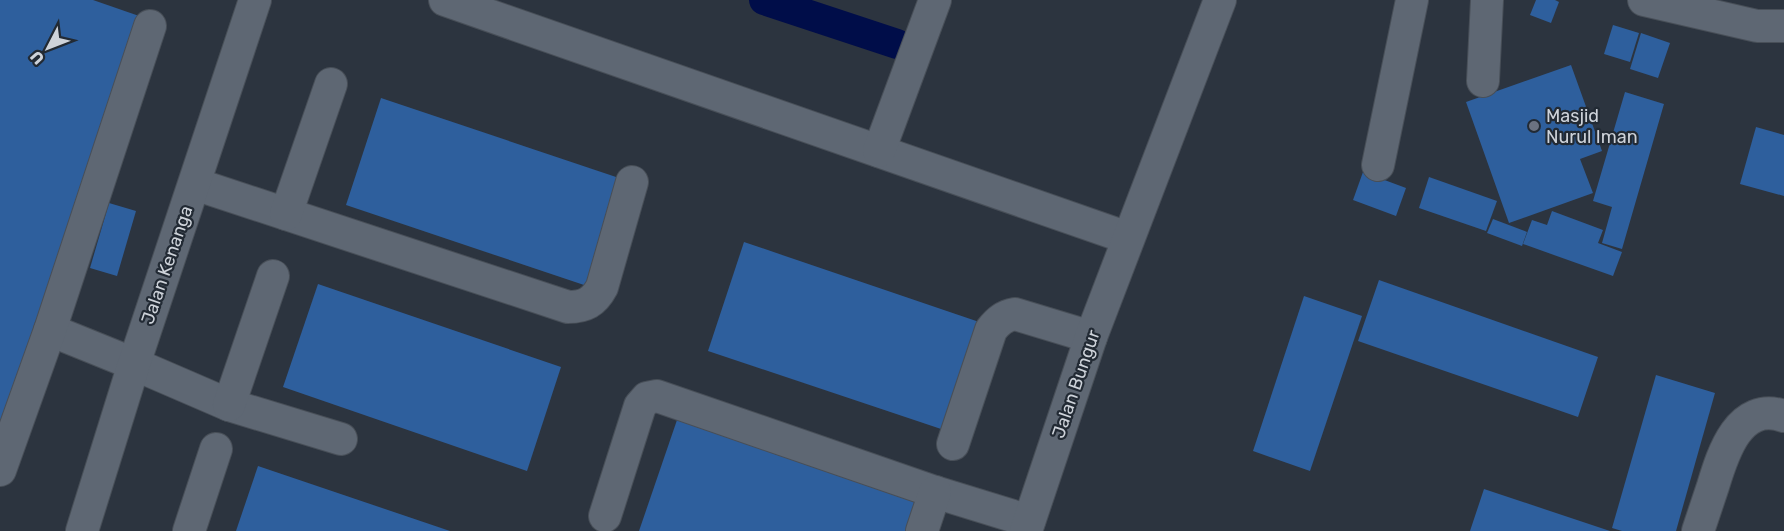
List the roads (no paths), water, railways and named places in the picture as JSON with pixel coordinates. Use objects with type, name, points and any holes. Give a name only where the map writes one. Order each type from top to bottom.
[{"type":"street","name":"Jalan Kenanga","points":[[82,531],[134,364],[255,0]]},
{"type":"street","points":[[446,0],[1128,238]]},
{"type":"street","points":[[879,151],[935,0]]},
{"type":"street","name":"Jalan Bungur","points":[[1028,526],[1091,337],[1221,0]]},
{"type":"street","points":[[1378,165],[1412,0]]},
{"type":"street","points":[[1483,81],[1487,0]]},
{"type":"street","points":[[1644,0],[1757,26],[1784,26]]},
{"type":"street","points":[[0,471],[50,330],[150,26]]},
{"type":"street","points":[[286,214],[331,84]]},
{"type":"street","points":[[195,184],[568,307],[579,307],[588,304],[602,287],[632,182]]},
{"type":"street","points":[[229,405],[273,276]]},
{"type":"street","points":[[953,444],[991,330],[997,322],[1005,316],[1015,314],[1091,337]]},
{"type":"street","points":[[50,330],[229,405],[340,440]]},
{"type":"street","points":[[605,516],[640,406],[647,398],[657,396],[1028,526]]},
{"type":"street","points":[[1698,531],[1723,456],[1731,440],[1744,423],[1758,415],[1774,413],[1784,416]]},
{"type":"street","points":[[189,531],[216,449]]},
{"type":"street","points":[[922,531],[935,492]]},
{"type":"waterway","points":[[764,0],[897,44]]},
{"type":"place","name":"Masjid Nurul Iman","points":[[1534,126]]}]
